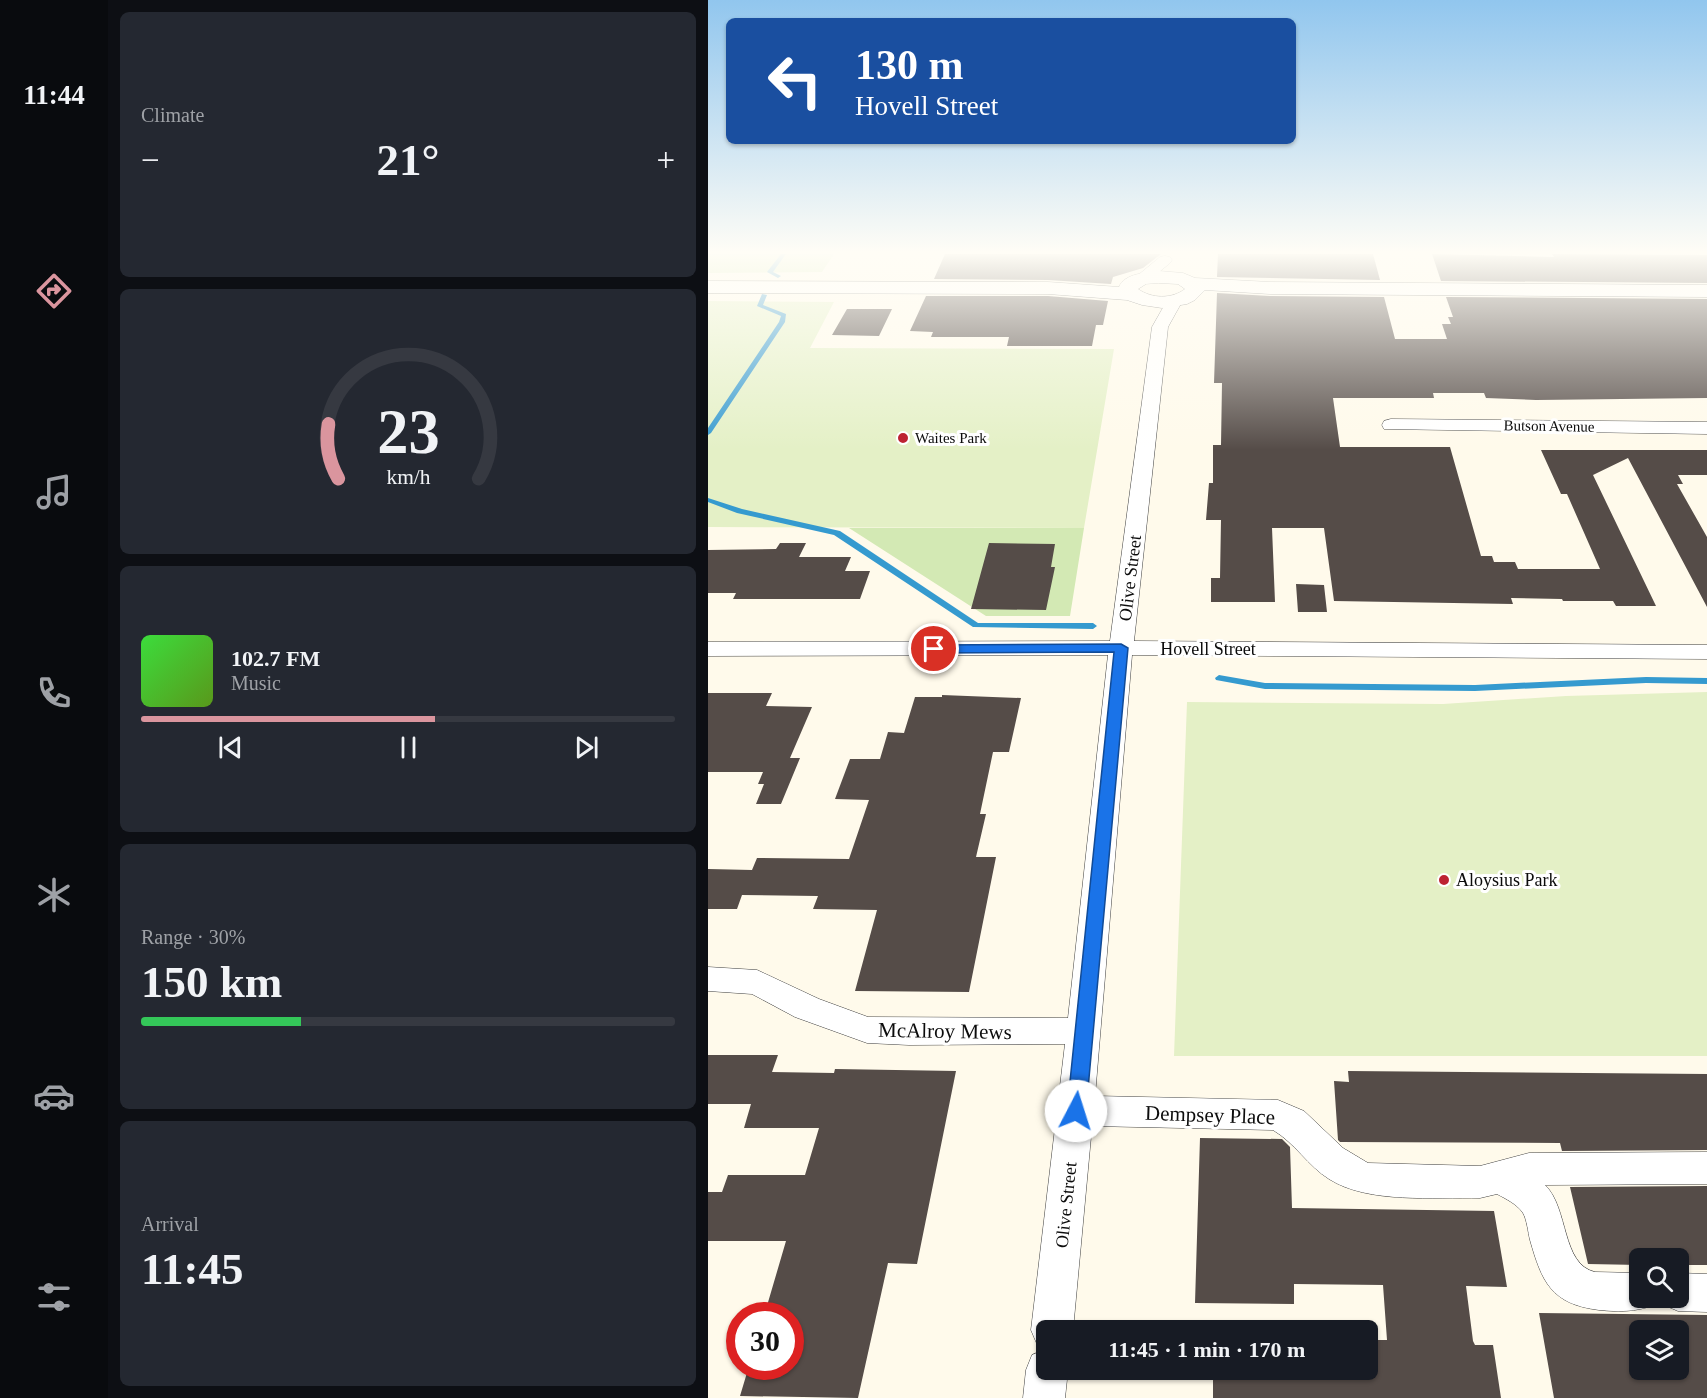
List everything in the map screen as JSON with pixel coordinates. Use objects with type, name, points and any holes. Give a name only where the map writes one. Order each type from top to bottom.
[{"type":"street","points":[[1155,319],[1160,327]]},
{"type":"street","name":"Olive Street","points":[[1053,1320],[1121,648],[1160,327],[1165,319]]},
{"type":"street","name":"Butson Avenue","points":[[1391,425],[1707,428]]},
{"type":"street","name":"Hovell Street","points":[[708,649],[1121,648],[1707,652]]},
{"type":"street","name":"McAlroy Mews","points":[[708,979],[758,982],[807,1008],[867,1029],[909,1032],[1084,1031]]},
{"type":"street","name":"Dempsey Place","points":[[1076,1111],[1278,1114],[1300,1128],[1337,1167],[1351,1175],[1394,1181],[1480,1182],[1530,1169],[1707,1168]]},
{"type":"street","points":[[1500,1177],[1526,1191],[1540,1205],[1558,1269],[1563,1276],[1588,1291],[1629,1292]]},
{"type":"street","points":[[1689,1292],[1707,1293]]},
{"type":"street","points":[[1044,1398],[1046,1380]]},
{"type":"green space","name":"Waites Park","points":[[708,319],[825,319],[810,348],[1114,349],[1084,528],[708,527]]},
{"type":"green space","points":[[849,528],[1084,528],[1070,616],[986,616]]},
{"type":"green space","name":"Aloysius Park","points":[[1707,692],[1707,1056],[1174,1056],[1187,702],[1443,704],[1566,696]]},
{"type":"building","points":[[841,319],[887,319],[879,336],[832,335]]},
{"type":"building","points":[[915,319],[1104,319],[1103,325],[1096,325],[1092,346],[1007,346],[1009,337],[931,337],[933,332],[910,331]]},
{"type":"building","points":[[1216,319],[1390,319],[1395,339],[1447,339],[1442,324],[1451,324],[1449,319],[1707,319],[1707,398],[1536,400],[1486,398],[1484,393],[1433,393],[1434,398],[1333,398],[1340,447],[1450,447],[1481,556],[1492,556],[1494,562],[1515,562],[1518,569],[1600,569],[1567,494],[1561,494],[1541,450],[1707,450],[1707,475],[1678,475],[1683,484],[1677,484],[1707,537],[1707,607],[1628,458],[1593,475],[1656,606],[1616,606],[1613,601],[1511,598],[1513,604],[1334,601],[1324,528],[1272,528],[1275,602],[1211,602],[1211,578],[1220,578],[1221,520],[1206,520],[1209,483],[1213,483],[1213,445],[1221,445],[1222,383],[1214,383]]},
{"type":"building","points":[[780,543],[806,543],[799,557],[851,557],[845,571],[870,571],[860,599],[733,599],[736,593],[708,593],[708,550],[776,549]]},
{"type":"building","points":[[989,543],[1055,544],[1051,567],[1055,567],[1046,610],[971,609]]},
{"type":"building","points":[[1296,584],[1324,585],[1327,612],[1298,612]]},
{"type":"building","points":[[708,693],[772,693],[766,706],[812,707],[790,758],[800,758],[781,804],[756,804],[764,784],[758,784],[763,772],[708,772]]},
{"type":"building","points":[[942,695],[1021,698],[1009,752],[993,752],[980,814],[986,814],[976,857],[996,857],[969,992],[855,991],[877,910],[813,909],[818,896],[742,895],[737,909],[708,909],[708,869],[752,870],[757,858],[849,859],[869,800],[835,799],[850,759],[880,759],[888,732],[904,733],[915,697],[942,697]]},
{"type":"building","points":[[708,1055],[778,1055],[772,1072],[834,1073],[835,1069],[956,1071],[917,1264],[888,1263],[858,1398],[740,1396],[745,1380],[804,1380],[804,1302],[768,1302],[786,1241],[708,1241],[708,1192],[722,1192],[728,1175],[805,1175],[819,1128],[744,1128],[751,1104],[708,1104]]},
{"type":"building","points":[[1348,1071],[1707,1074],[1707,1150],[1562,1151],[1560,1143],[1340,1142],[1334,1081],[1349,1082]]},
{"type":"building","points":[[1200,1138],[1282,1139],[1290,1147],[1292,1208],[1494,1211],[1507,1287],[1466,1286],[1473,1341],[1475,1345],[1493,1345],[1501,1398],[1213,1398],[1213,1380],[1378,1380],[1378,1340],[1387,1340],[1383,1285],[1294,1284],[1294,1304],[1195,1303]]},
{"type":"building","points":[[1707,1186],[1707,1265],[1689,1265],[1689,1248],[1629,1248],[1629,1265],[1588,1264],[1570,1187]]},
{"type":"building","points":[[1539,1313],[1707,1315],[1707,1398],[1554,1398]]},
{"type":"waterway","points":[[708,433],[783,319]]},
{"type":"waterway","points":[[708,500],[740,511],[837,533],[976,625],[1093,626]]},
{"type":"waterway","points":[[1219,678],[1265,686],[1475,688],[1646,680],[1707,681]]},
{"type":"place","name":"Waites Park","points":[[903,438]]},
{"type":"place","name":"Aloysius Park","points":[[1444,880]]},
{"type":"route","points":[[934,649],[1121,648],[1076,1111]]}]
